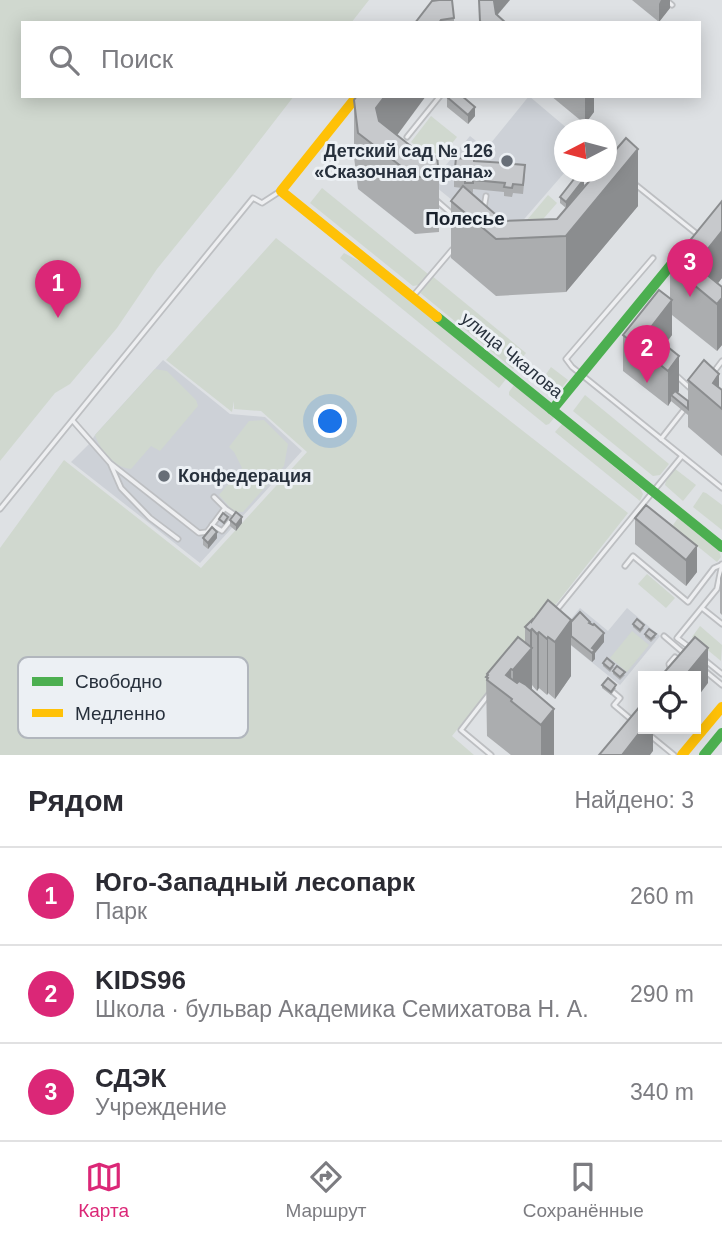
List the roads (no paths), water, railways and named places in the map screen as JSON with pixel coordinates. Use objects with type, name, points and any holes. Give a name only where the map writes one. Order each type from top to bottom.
[{"type":"street","points":[[281,191],[355,98]]},
{"type":"street","name":"улица Чкалова","points":[[281,191],[722,547]]},
{"type":"street","points":[[552,410],[643,305],[684,249]]},
{"type":"street","points":[[682,755],[722,707]]},
{"type":"street","points":[[704,755],[722,733]]},
{"type":"lane","points":[[666,0],[672,5]]},
{"type":"lane","points":[[407,137],[438,98]]},
{"type":"lane","points":[[581,184],[586,182]]},
{"type":"lane","points":[[587,189],[588,182]]},
{"type":"lane","points":[[634,184],[698,232]]},
{"type":"lane","points":[[0,509],[253,198],[262,203],[281,191]]},
{"type":"lane","points":[[481,214],[486,196]]},
{"type":"lane","points":[[435,200],[452,214]]},
{"type":"lane","points":[[413,296],[452,249]]},
{"type":"lane","points":[[653,258],[566,359],[572,367],[722,488]]},
{"type":"lane","points":[[711,375],[722,360]]},
{"type":"lane","points":[[678,377],[696,394]]},
{"type":"lane","points":[[661,439],[683,411]]},
{"type":"lane","points":[[73,421],[110,463],[199,533],[207,531],[225,508]]},
{"type":"lane","points":[[549,619],[682,456]]},
{"type":"lane","points":[[110,463],[121,488],[150,518],[178,539]]},
{"type":"lane","points":[[212,525],[222,531],[235,515],[214,497]]},
{"type":"lane","points":[[625,566],[634,556],[688,602],[714,568],[722,564]]},
{"type":"lane","points":[[695,653],[677,638],[717,589],[722,564]]},
{"type":"lane","points":[[702,608],[722,624]]},
{"type":"lane","points":[[664,636],[692,660]]},
{"type":"lane","points":[[671,671],[669,664],[675,657],[680,661]]},
{"type":"lane","points":[[704,660],[722,674]]},
{"type":"lane","points":[[702,668],[722,685]]},
{"type":"lane","points":[[613,692],[620,698],[614,705],[638,725]]},
{"type":"lane","points":[[489,694],[461,730],[491,755]]},
{"type":"lane","points":[[649,734],[674,755]]},
{"type":"place","name":"Детский сад № 126 «Сказочная страна»","points":[[507,161]]},
{"type":"place","name":"СДЭК","points":[[690,297]]},
{"type":"place","name":"Юго-Западный лесопарк","points":[[58,318]]},
{"type":"place","name":"KIDS96","points":[[647,383]]},
{"type":"place","name":"Конфедерация","points":[[164,476]]},
{"type":"district","name":"Полесье","points":[[465,218]]}]
